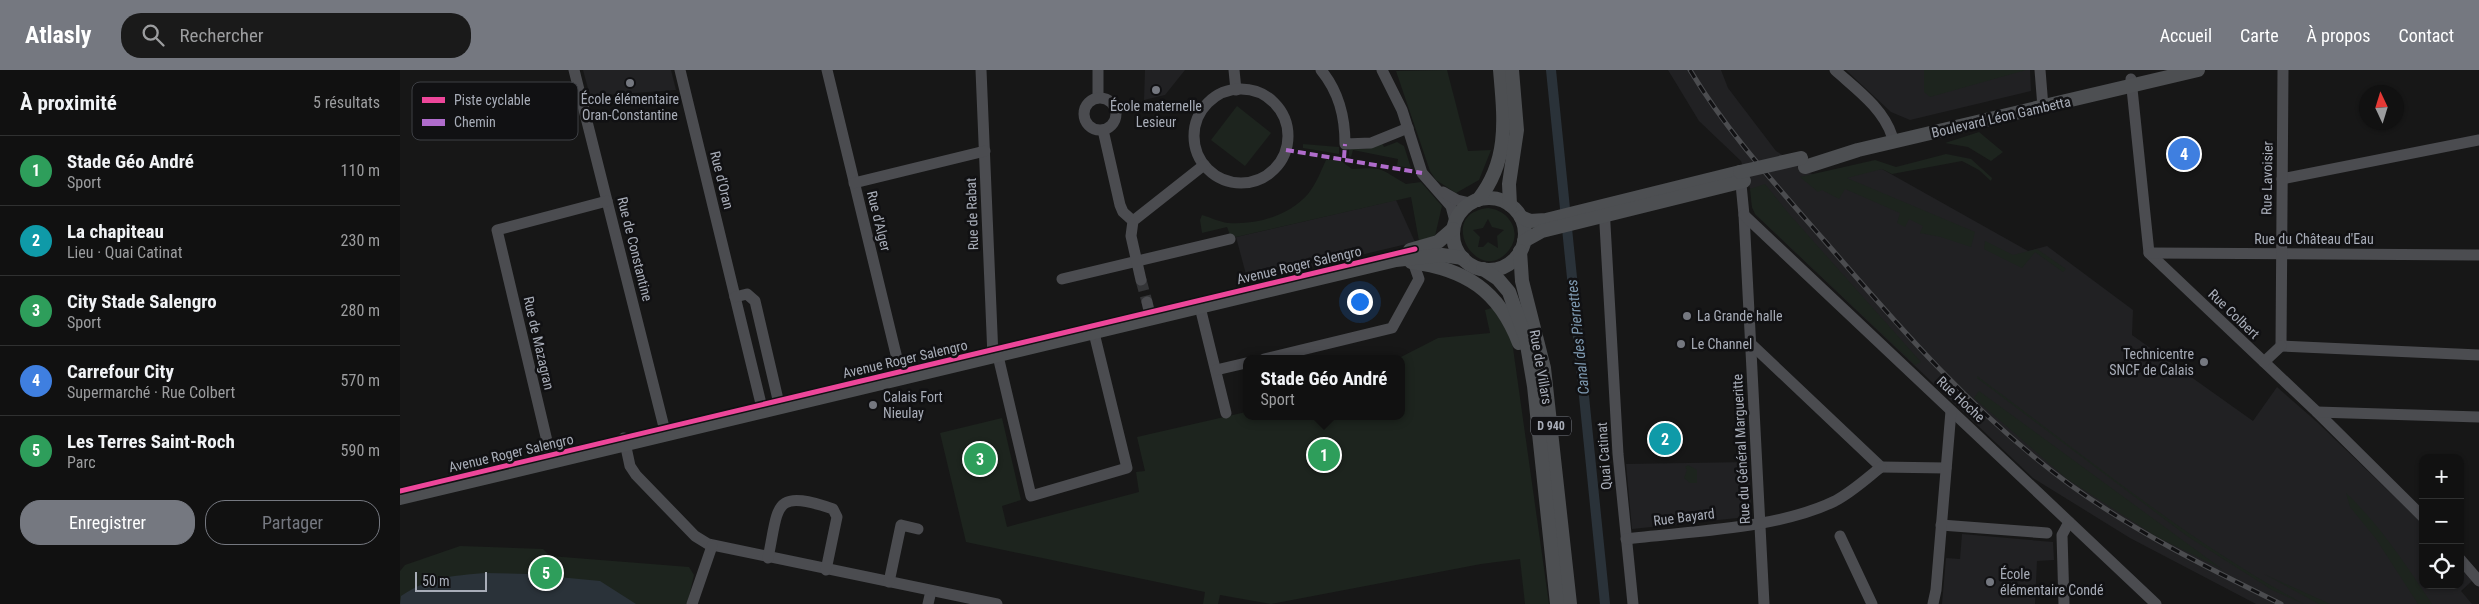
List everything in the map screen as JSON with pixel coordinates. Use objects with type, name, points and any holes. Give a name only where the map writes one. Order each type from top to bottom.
[{"type":"main road","points":[[1500,70],[1505,122],[1503,144],[1496,168],[1474,201],[1461,211],[1454,225],[1455,245],[1463,258],[1472,265],[1483,269],[1506,266],[1522,246],[1550,224],[1803,162]]},
{"type":"main road","points":[[1510,205],[1508,188],[1517,123],[1512,70]]},
{"type":"main road","name":"Boulevard Léon Gambetta","points":[[2132,82],[2169,70]]},
{"type":"main road","name":"Boulevard Léon Gambetta","points":[[1803,162],[2132,82],[2198,70]]},
{"type":"main road","name":"Boulevard Léon Gambetta","points":[[1803,162],[1892,136],[2042,104]]},
{"type":"main road","points":[[1474,201],[1495,198],[1510,205],[1521,217],[1525,230],[1522,246]]},
{"type":"main road","points":[[1521,217],[1550,224]]},
{"type":"main road","name":"Avenue Roger Salengro","points":[[994,354],[1149,311],[1428,246],[1441,240],[1454,225]]},
{"type":"main road","name":"Rue de Villars","points":[[1522,246],[1522,281],[1539,342],[1545,374],[1570,604]]},
{"type":"main road","name":"Avenue Roger Salengro","points":[[400,498],[762,408],[901,375],[1094,333],[1149,311],[1200,307],[1396,260],[1442,255],[1463,258]]},
{"type":"main road","points":[[1396,260],[1454,272],[1476,283],[1494,299],[1514,329],[1534,386]]},
{"type":"main road","name":"Rue de Villars","points":[[1483,269],[1501,282],[1515,305],[1526,339],[1534,386],[1557,604]]},
{"type":"main road","name":"Avenue Roger Salengro","points":[[400,491],[551,459]]},
{"type":"street","name":"Rue d'Oran","points":[[680,70],[762,408]]},
{"type":"street","name":"Rue d'Alger","points":[[827,70],[901,375]]},
{"type":"street","name":"Rue de Rabat","points":[[981,70],[994,354],[1031,496],[1126,468],[1094,333]]},
{"type":"street","points":[[1098,70],[1098,98]]},
{"type":"street","points":[[1234,70],[1236,90]]},
{"type":"street","points":[[1321,70],[1334,89],[1342,108],[1345,144],[1372,143],[1408,128]]},
{"type":"street","points":[[1835,70],[1882,115],[1892,136]]},
{"type":"street","points":[[2040,70],[2042,104]]},
{"type":"street","name":"Rue Lavoisier","points":[[2281,346],[2283,70]]},
{"type":"street","points":[[1386,71],[1399,101],[1420,168],[1432,186],[1451,206],[1454,225]]},
{"type":"street","points":[[2132,82],[2149,253]]},
{"type":"street","name":"Rue de Constantine","points":[[578,86],[665,432]]},
{"type":"street","points":[[1236,90],[1260,93],[1280,109],[1288,133],[1283,158],[1266,176],[1250,182],[1225,180],[1204,165],[1195,140],[1200,114],[1212,100],[1236,90]]},
{"type":"street","points":[[1098,98],[1110,101],[1116,112],[1114,122],[1103,130],[1095,130],[1088,126],[1084,116],[1086,104],[1098,98]]},
{"type":"street","points":[[1103,130],[1120,206],[1133,221]]},
{"type":"street","points":[[2282,179],[2479,140]]},
{"type":"street","points":[[854,183],[985,151]]},
{"type":"street","points":[[1142,280],[1131,236],[1133,221],[1204,165]]},
{"type":"street","name":"Rue du Général Margueritte","points":[[1741,177],[1764,604]]},
{"type":"street","points":[[1432,186],[1457,200],[1474,201]]},
{"type":"street","name":"Rue de Mazagran","points":[[551,459],[497,230],[607,201]]},
{"type":"street","name":"Quai Catinat","points":[[1597,212],[1633,604]]},
{"type":"street","name":"Rue Hoche","points":[[1744,215],[2156,604]]},
{"type":"street","points":[[1062,279],[1230,239]]},
{"type":"street","name":"Rue du Château d'Eau","points":[[2149,253],[2479,255]]},
{"type":"street","name":"Rue Colbert","points":[[2149,253],[2317,412],[2419,513]]},
{"type":"street","points":[[1281,355],[1392,328],[1419,279],[1413,262]]},
{"type":"street","points":[[735,297],[747,294],[754,301],[780,404]]},
{"type":"street","points":[[1200,307],[1226,413]]},
{"type":"street","points":[[1750,343],[1881,467],[1946,468]]},
{"type":"street","points":[[2264,362],[2281,346],[2479,355]]},
{"type":"street","points":[[1216,370],[1243,364]]},
{"type":"street","points":[[1933,604],[1936,590],[1951,411]]},
{"type":"street","points":[[2317,412],[2479,417]]},
{"type":"street","points":[[624,441],[630,466],[639,479],[695,536],[712,546],[997,604]]},
{"type":"street","name":"Rue Bayard","points":[[1626,539],[1759,523],[1793,517],[1834,501],[1854,489],[1881,467]]},
{"type":"street","points":[[768,558],[778,509],[784,502],[797,500],[813,502],[833,509],[837,517],[826,570]]},
{"type":"street","points":[[2064,604],[2062,535],[2069,522]]},
{"type":"street","points":[[889,582],[901,525],[918,529]]},
{"type":"street","points":[[1942,525],[2047,533]]},
{"type":"street","points":[[1840,536],[1872,604]]},
{"type":"street","points":[[692,604],[712,546]]},
{"type":"street","points":[[2464,564],[2479,581]]},
{"type":"street","points":[[928,604],[931,591]]},
{"type":"shaded area","name":"École élémentaire Oran-Constantine","points":[[583,70],[671,70],[676,90],[590,96]]},
{"type":"shaded area","name":"École maternelle Lesieur","points":[[1145,70],[1185,70],[1165,95],[1144,100]]},
{"type":"shaded area","points":[[1447,70],[1468,151],[1491,150],[1479,180],[1456,193],[1436,180],[1430,171],[1396,71]]},
{"type":"shaded area","points":[[1668,70],[1721,70],[1728,88],[1776,151],[1813,175],[1882,169],[2028,251],[2047,246],[2133,310],[2132,335],[2253,421],[2277,387],[2317,422],[2419,520],[2419,589],[2463,589],[2461,591],[2472,604],[2256,604],[2130,538],[2033,478],[1756,215],[1752,207],[1751,191],[1741,161],[1699,121]]},
{"type":"shaded area","points":[[1846,70],[2030,70],[2031,91],[1910,120],[1891,112]]},
{"type":"shaded area","points":[[1924,70],[2026,70],[1930,97],[1924,92]]},
{"type":"shaded area","points":[[1237,106],[1271,133],[1245,166],[1211,140]]},
{"type":"shaded area","points":[[1979,132],[2003,152],[1991,161],[1968,147],[1945,143]]},
{"type":"shaded area","points":[[1397,142],[1404,146],[1411,168],[1397,166],[1398,159],[1353,150],[1351,157],[1349,156],[1349,148],[1366,149],[1382,143],[1384,147]]},
{"type":"shaded area","points":[[1303,144],[1339,147],[1339,154],[1303,148]]},
{"type":"shaded area","points":[[1946,154],[1971,159],[1992,178],[1991,181],[1979,170],[1962,161],[1892,174],[1882,169],[1847,178],[1975,232],[1971,247],[1941,237],[1920,233],[1923,226],[1909,219],[1905,227],[1897,223],[1900,213],[1845,189],[1839,199],[1822,190],[1818,192],[1800,177],[1875,160],[1896,167]]},
{"type":"shaded area","points":[[1326,160],[1340,160],[1352,169],[1370,168],[1381,170],[1406,184],[1421,182],[1442,206],[1435,236],[1419,241],[1411,197],[1236,237],[1230,235],[1227,227],[1202,233],[1200,220],[1202,215],[1221,222],[1239,223],[1261,221],[1291,208],[1300,202],[1311,190]]},
{"type":"shaded area","points":[[1765,184],[1790,215],[1921,362],[1915,365],[1755,214],[1752,207],[1750,189]]},
{"type":"shaded area","points":[[1396,200],[1415,242],[1248,282],[1236,237]]},
{"type":"shaded area","points":[[1488,208],[1496,210],[1508,217],[1512,223],[1515,236],[1513,243],[1509,250],[1497,260],[1485,261],[1475,255],[1467,246],[1463,234],[1464,223],[1472,213]],"holes":[[[1488,219],[1492,227],[1504,230],[1497,236],[1498,248],[1488,242],[1483,247],[1478,247],[1480,237],[1473,230],[1483,228]]]},
{"type":"shaded area","points":[[1985,241],[2013,255],[2037,249],[2066,269],[2063,272],[2035,252],[2022,268],[1984,249]]},
{"type":"shaded area","points":[[1495,307],[1512,341],[1549,604],[1525,604],[1520,559],[1481,564],[1271,604],[1220,595],[1218,604],[1203,604],[1205,592],[966,542],[940,433],[1002,418],[1021,500],[1002,506],[1007,527],[1139,492],[1136,472],[1145,471],[1137,437],[1243,413],[1243,420],[1405,420],[1405,355],[1438,338],[1490,333],[1485,310]]},
{"type":"shaded area","points":[[1977,376],[2177,525],[2219,553],[2304,604],[2272,590],[2187,536],[1977,378]]},
{"type":"shaded area","points":[[1979,391],[2222,569],[2157,537],[2067,479],[1974,398]]},
{"type":"shaded area","points":[[1749,462],[1751,512],[1747,517],[1632,529],[1626,464]]},
{"type":"shaded area","points":[[1688,465],[1697,470],[1697,483],[1690,483],[1684,478],[1687,470],[1685,467]]},
{"type":"shaded area","points":[[2346,493],[2381,532],[2419,585],[2419,589],[2422,589],[2432,604],[2418,604],[2376,539],[2350,507]]},
{"type":"shaded area","name":"École élémentaire Condé","points":[[1962,534],[2053,542],[2054,560],[2037,561],[2035,604],[1942,604],[1946,558],[1960,559]]},
{"type":"shaded area","points":[[460,546],[543,549],[550,556],[689,567],[694,575],[688,601],[695,604],[400,604],[400,571],[405,565]]},
{"type":"shaded area","points":[[2464,572],[2472,581],[2464,588]]},
{"type":"shaded area","points":[[485,573],[527,574],[600,581],[636,604],[400,604],[401,596],[431,581],[441,578]]},
{"type":"shaded area","points":[[2264,574],[2330,604],[2319,604]]},
{"type":"waterway","name":"Canal des Pierrettes","points":[[1551,70],[1605,604]]},
{"type":"tunnel","points":[[1141,280],[1147,302]]},
{"type":"railway","points":[[1690,70],[1704,93],[1753,158],[1880,305],[1939,369],[2002,429],[2069,484],[2120,518],[2199,563],[2281,604]]},
{"type":"marked path","points":[[1344,158],[1345,144]]},
{"type":"marked path","points":[[1286,150],[1422,173]]},
{"type":"cycle path","points":[[400,491],[1415,249]]},
{"type":"place","name":"École élémentaire Oran-Constantine","points":[[630,83]]},
{"type":"place","name":"École maternelle Lesieur","points":[[1156,90]]},
{"type":"place","name":"Carrefour City","points":[[2184,154]]},
{"type":"place","name":"La Grande halle","points":[[1687,316]]},
{"type":"place","name":"Le Channel","points":[[1681,344]]},
{"type":"place","name":"Technicentre SNCF de Calais","points":[[2204,362]]},
{"type":"place","name":"Calais Fort Nieulay","points":[[873,405]]},
{"type":"place","name":"La chapiteau","points":[[1665,439]]},
{"type":"place","name":"Stade Géo André","points":[[1324,455]]},
{"type":"place","name":"City Stade Salengro","points":[[980,459]]},
{"type":"place","name":"Les Terres Saint-Roch","points":[[546,573]]},
{"type":"place","name":"École élémentaire Condé","points":[[1990,582]]}]
